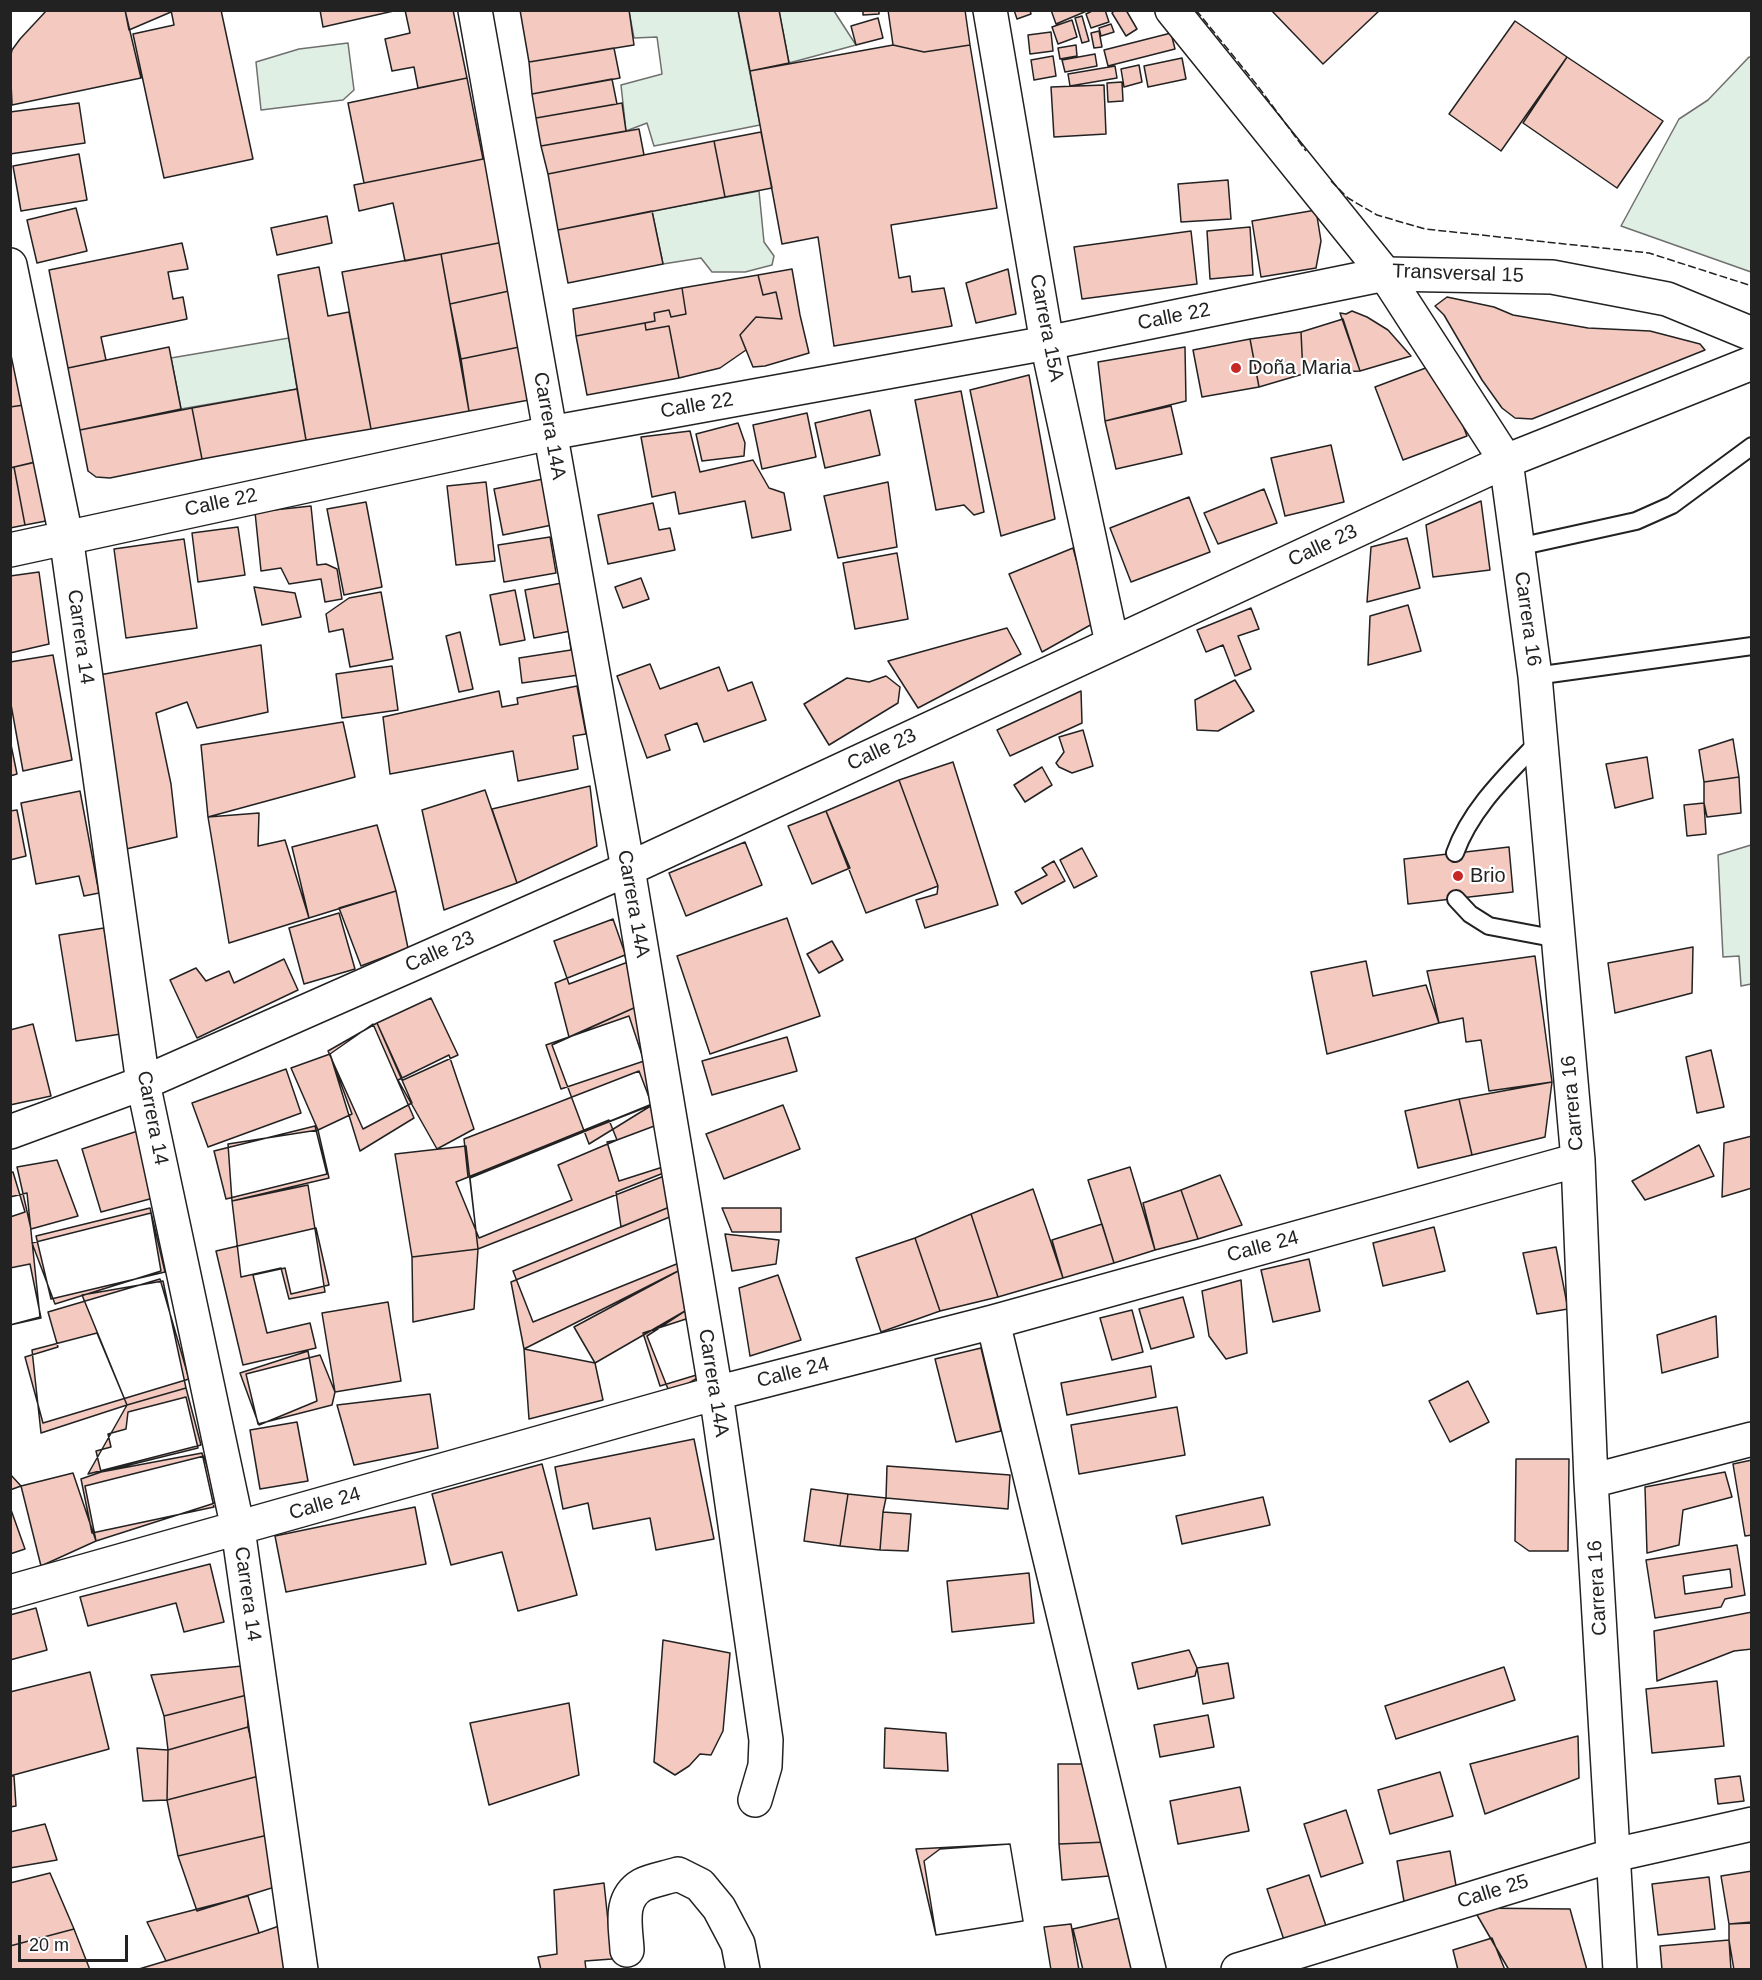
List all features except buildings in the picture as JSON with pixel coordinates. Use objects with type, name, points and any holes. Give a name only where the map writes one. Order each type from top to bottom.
[{"type":"street","name":"Carrera 14A","points":[[475,10],[628,869],[716,1394],[765,1730],[765,1766],[755,1800]]},
{"type":"street","name":"Carrera 15A","points":[[990,10],[1047,343],[1112,643]]},
{"type":"street","name":"Transversal 15","points":[[1173,10],[1385,274],[1552,277],[1667,299],[1752,334]]},
{"type":"street","name":"Carrera 14","points":[[10,265],[66,536],[143,1083],[238,1529],[301,1970]]},
{"type":"street","name":"Calle 22","points":[[10,549],[550,433],[1047,343],[1385,274]]},
{"type":"street","name":"Carrera 16","points":[[1385,274],[1506,461],[1535,676],[1578,1160],[1591,1481],[1620,1970]]},
{"type":"street","name":"Calle 23","points":[[10,1132],[143,1083],[628,869],[1506,461],[1752,363]]},
{"type":"street","name":"Calle 24","points":[[10,1592],[716,1394],[993,1322],[1578,1160]]},
{"type":"street","points":[[993,1322],[1149,1970]]},
{"type":"street","points":[[1591,1481],[1752,1439]]},
{"type":"street","name":"Calle 25","points":[[1238,1970],[1614,1855],[1752,1824]]},
{"type":"street","points":[[627,1950],[625,1912],[629,1896],[642,1885],[678,1874],[700,1885],[719,1908],[738,1944],[743,1970]]},
{"type":"lane","points":[[1518,548],[1636,522],[1672,505],[1752,446]]},
{"type":"lane","points":[[1535,676],[1752,646]]},
{"type":"lane","points":[[1455,853],[1462,834],[1485,800],[1541,739]]},
{"type":"lane","points":[[1456,899],[1470,914],[1489,926],[1558,939]]},
{"type":"green space","points":[[629,11],[738,11],[760,125],[654,146],[647,123],[626,131],[621,85],[662,74],[657,37],[634,38]]},
{"type":"green space","points":[[779,11],[834,11],[856,45],[789,63]]},
{"type":"green space","points":[[348,43],[354,90],[343,100],[261,110],[256,62],[299,49]]},
{"type":"green space","points":[[1749,57],[1752,58],[1751,272],[1621,226],[1679,119],[1708,100]]},
{"type":"green space","points":[[759,191],[764,242],[774,256],[772,265],[745,272],[712,272],[701,258],[663,264],[652,211]]},
{"type":"green space","points":[[289,338],[297,389],[181,409],[171,358]]},
{"type":"green space","points":[[1751,845],[1751,984],[1741,986],[1739,956],[1723,957],[1718,855]]},
{"type":"fence","points":[[1196,10],[1257,85],[1306,151]]},
{"type":"fence","points":[[1331,181],[1348,198],[1377,215],[1425,229],[1649,253],[1752,286]]},
{"type":"place","name":"Doña Maria","points":[[1236,368]]},
{"type":"place","name":"Brio","points":[[1458,876]]}]
